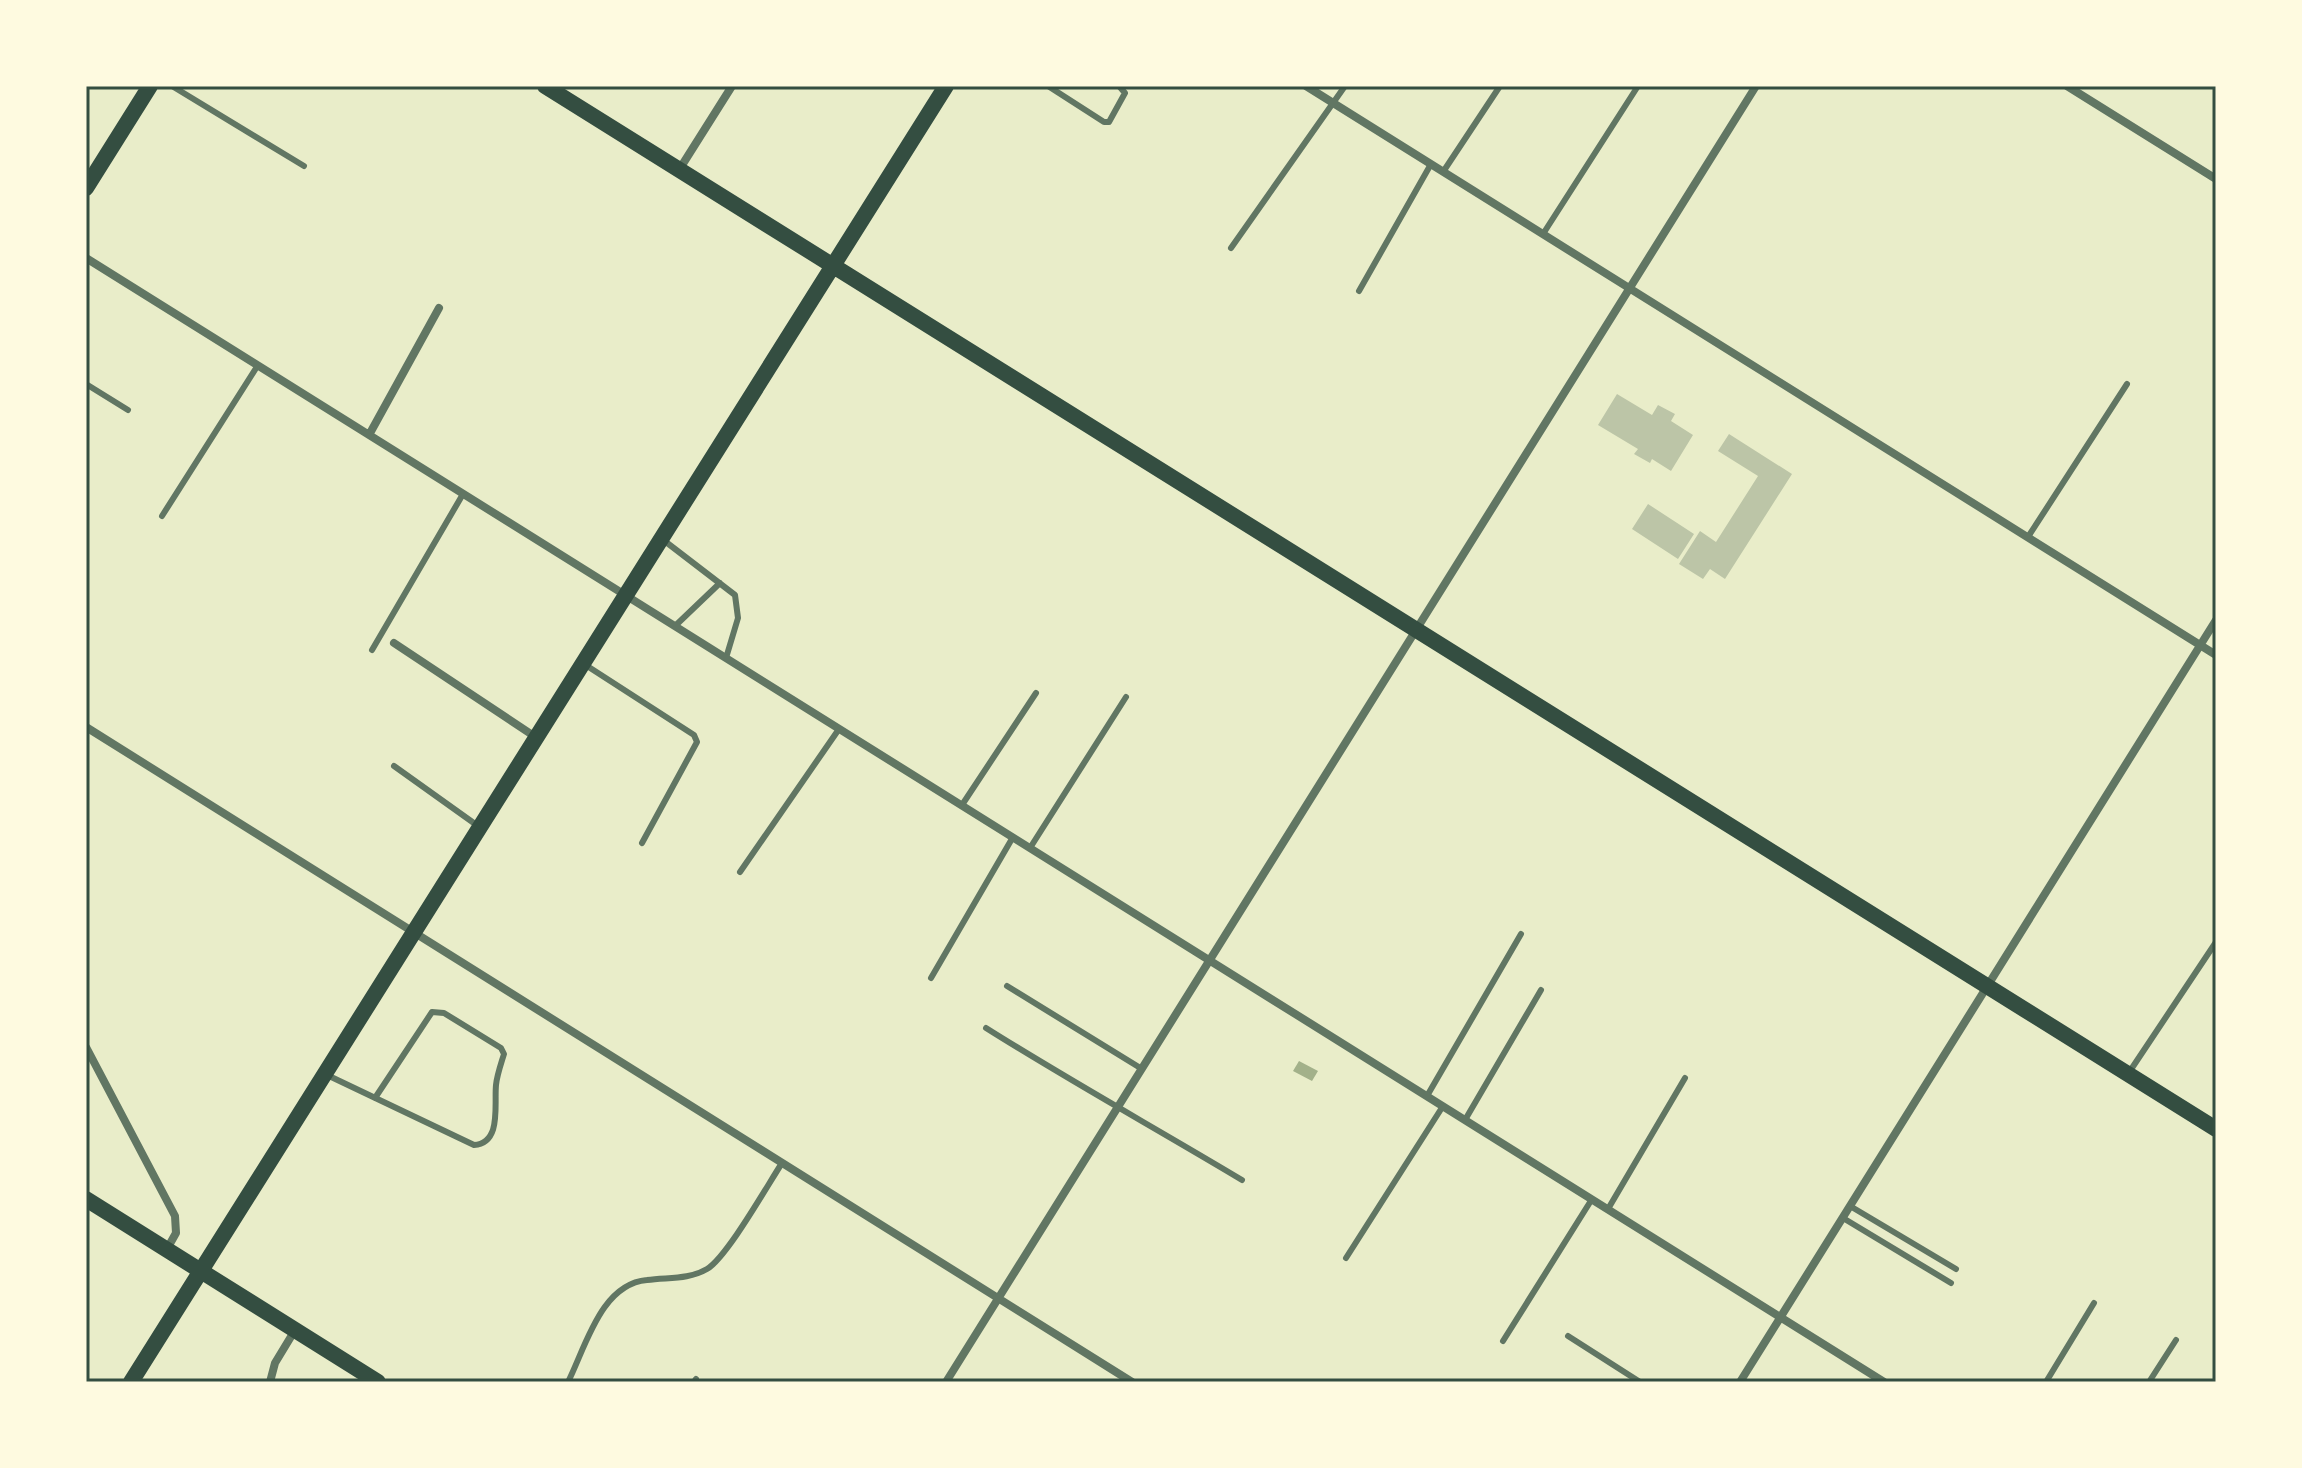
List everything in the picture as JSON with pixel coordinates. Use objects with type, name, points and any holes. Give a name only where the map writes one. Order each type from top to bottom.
[{"type":"main road","points":[[86,188],[150,86]]},
{"type":"main road","points":[[545,86],[2216,1129]]},
{"type":"main road","points":[[131,1382],[327,1075],[946,86]]},
{"type":"main road","points":[[86,1199],[378,1382]]},
{"type":"street","points":[[679,170],[732,86]]},
{"type":"street","points":[[1306,86],[2216,655]]},
{"type":"street","points":[[946,1382],[1756,86]]},
{"type":"street","points":[[2067,86],[2216,179]]},
{"type":"street","points":[[86,258],[1884,1382]]},
{"type":"street","points":[[369,435],[439,308]]},
{"type":"street","points":[[1740,1382],[2216,620]]},
{"type":"street","points":[[394,643],[538,738]]},
{"type":"street","points":[[86,727],[1132,1382]]},
{"type":"street","points":[[86,1047],[175,1216],[176,1233],[167,1250]]},
{"type":"street","points":[[270,1382],[275,1363],[295,1330]]},
{"type":"lane","points":[[172,86],[304,166]]},
{"type":"lane","points":[[1048,86],[1104,122],[1109,122],[1125,93],[1119,86]]},
{"type":"lane","points":[[1231,248],[1345,86]]},
{"type":"lane","points":[[1443,172],[1500,86]]},
{"type":"lane","points":[[1543,234],[1638,86]]},
{"type":"lane","points":[[1359,291],[1431,164]]},
{"type":"lane","points":[[162,516],[258,365]]},
{"type":"lane","points":[[86,384],[128,410]]},
{"type":"lane","points":[[2028,537],[2127,384]]},
{"type":"lane","points":[[372,650],[463,494]]},
{"type":"lane","points":[[662,539],[735,595],[738,606],[726,658]]},
{"type":"lane","points":[[675,626],[720,583]]},
{"type":"lane","points":[[584,664],[694,735],[697,742],[642,843]]},
{"type":"lane","points":[[962,805],[1036,693]]},
{"type":"lane","points":[[1030,848],[1126,697]]},
{"type":"lane","points":[[740,872],[839,729]]},
{"type":"lane","points":[[394,766],[481,829]]},
{"type":"lane","points":[[931,978],[1013,837]]},
{"type":"lane","points":[[1427,1096],[1521,934]]},
{"type":"lane","points":[[2128,1074],[2216,942]]},
{"type":"lane","points":[[1007,986],[1142,1069]]},
{"type":"lane","points":[[1465,1120],[1541,990]]},
{"type":"lane","points":[[327,1075],[375,1098],[474,1145],[483,1145],[489,1140],[495,1121],[496,1084],[504,1054],[501,1048],[444,1013],[432,1012],[375,1098]]},
{"type":"lane","points":[[986,1028],[1086,1091],[1118,1106],[1242,1180]]},
{"type":"lane","points":[[1608,1209],[1685,1078]]},
{"type":"lane","points":[[1346,1258],[1443,1106]]},
{"type":"lane","points":[[568,1382],[609,1299],[622,1286],[686,1278],[710,1268],[782,1163]]},
{"type":"lane","points":[[1503,1341],[1592,1199]]},
{"type":"lane","points":[[1850,1206],[1956,1269]]},
{"type":"lane","points":[[1843,1218],[1951,1283]]},
{"type":"lane","points":[[2046,1382],[2094,1303]]},
{"type":"lane","points":[[1568,1336],[1640,1382]]},
{"type":"lane","points":[[2149,1382],[2176,1340]]},
{"type":"shaded area","points":[[1299,1061],[1318,1071],[1312,1081],[1293,1071]]},
{"type":"building","points":[[1617,394],[1652,415],[1658,405],[1675,414],[1671,421],[1693,435],[1671,471],[1652,459],[1650,463],[1634,454],[1638,449],[1598,425]]},
{"type":"building","points":[[1729,434],[1792,474],[1725,579],[1710,569],[1703,579],[1679,564],[1700,531],[1716,542],[1758,476],[1718,451]]},
{"type":"building","points":[[1648,504],[1694,534],[1678,559],[1632,529]]}]
